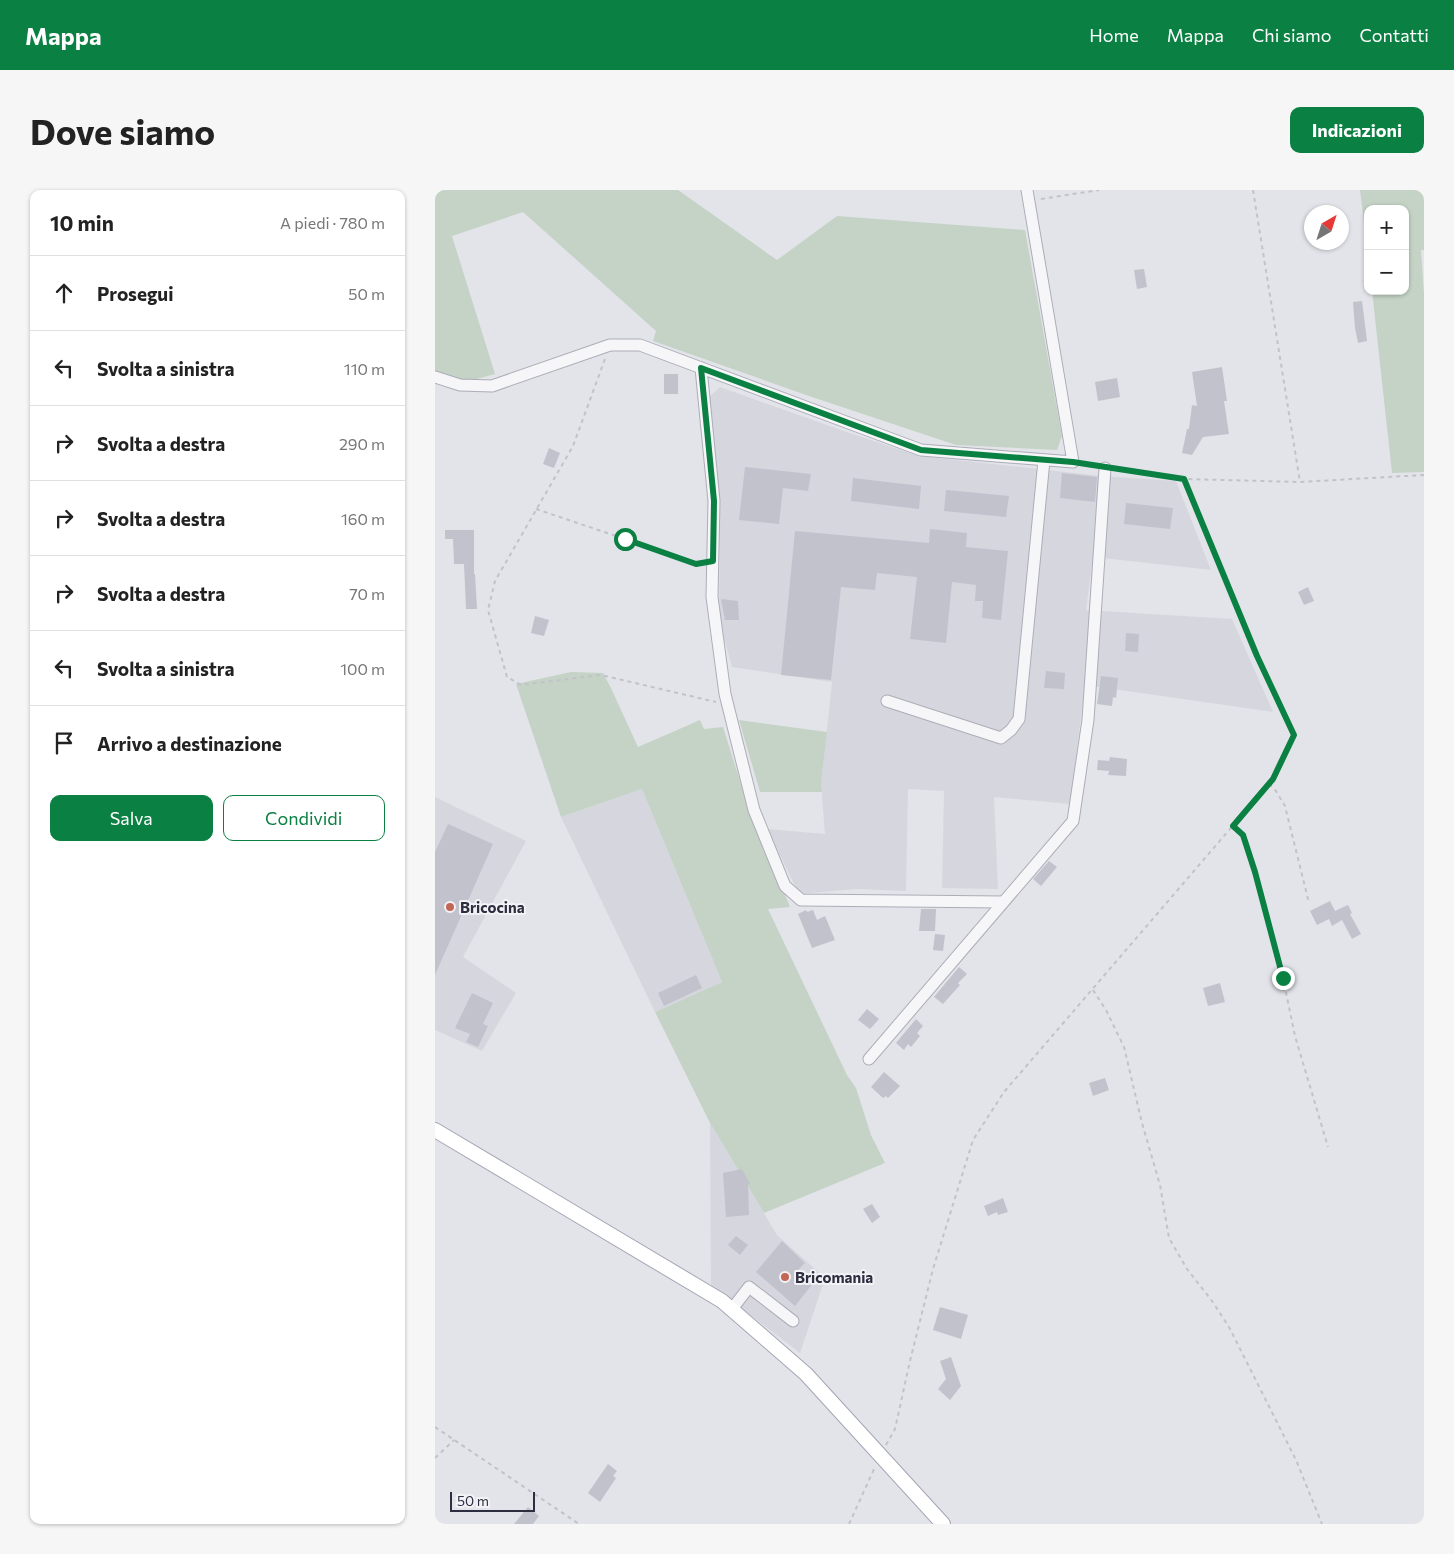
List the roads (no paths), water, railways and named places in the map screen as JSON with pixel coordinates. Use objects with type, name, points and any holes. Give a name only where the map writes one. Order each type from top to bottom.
[{"type":"main road","points":[[435,1130],[722,1301],[806,1374],[943,1524]]},
{"type":"street","points":[[435,376],[460,385],[492,386],[610,345],[639,345],[921,450],[1073,462],[1028,196]]},
{"type":"street","points":[[701,368],[714,501],[712,597],[725,694],[754,810],[785,886],[801,900],[1003,902]]},
{"type":"street","points":[[887,700],[1001,738],[1011,730],[1019,719],[1044,460]]},
{"type":"street","points":[[869,1058],[1073,821],[1088,720],[1105,468]]},
{"type":"street","points":[[732,1309],[749,1287],[793,1321]]},
{"type":"place","name":"Bricocina","points":[[450,907]]},
{"type":"place","name":"Bricomania","points":[[785,1277]]}]
